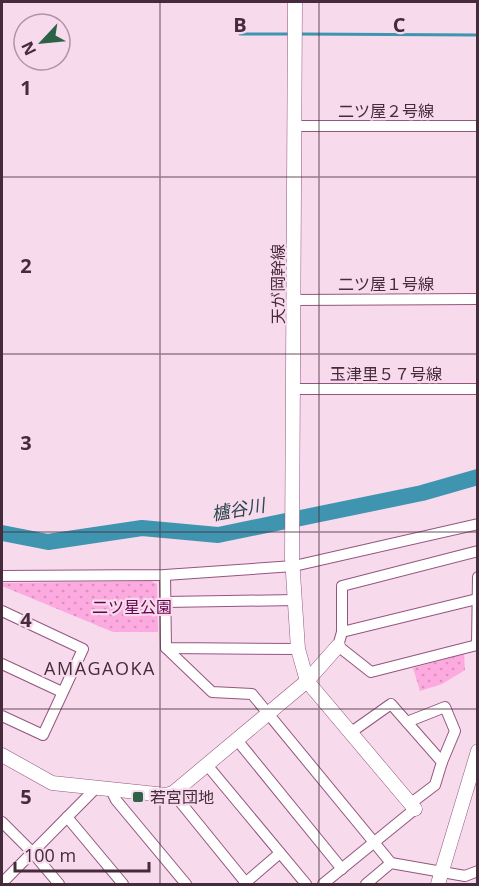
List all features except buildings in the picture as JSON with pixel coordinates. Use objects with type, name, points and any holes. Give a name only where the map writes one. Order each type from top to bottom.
[{"type":"street","name":"天が岡幹線","points":[[295,2],[293,562],[298,649],[307,681]]},
{"type":"street","name":"二ツ屋２号線","points":[[295,126],[477,126]]},
{"type":"street","name":"二ツ屋１号線","points":[[294,300],[477,299]]},
{"type":"street","name":"玉津里５７号線","points":[[294,389],[477,390]]},
{"type":"street","points":[[2,576],[165,575],[293,562],[477,524]]},
{"type":"street","points":[[477,551],[342,586],[340,639],[371,672],[477,645],[477,577]]},
{"type":"street","points":[[165,575],[166,648],[212,692],[252,694],[391,864]]},
{"type":"street","points":[[2,755],[52,783],[166,795],[172,793],[207,765],[307,681],[340,639],[477,599]]},
{"type":"street","points":[[165,602],[296,600]]},
{"type":"street","points":[[2,611],[83,649],[43,735],[2,716]]},
{"type":"street","points":[[166,648],[298,649]]},
{"type":"street","points":[[2,664],[62,692]]},
{"type":"street","points":[[307,681],[412,807]]},
{"type":"street","points":[[350,733],[391,704],[442,762]]},
{"type":"street","points":[[323,885],[375,842],[435,786],[455,731],[445,707],[407,722]]},
{"type":"street","points":[[237,740],[342,869]]},
{"type":"street","points":[[438,885],[477,751]]},
{"type":"street","points":[[207,765],[306,885]]},
{"type":"street","points":[[2,883],[96,788]]},
{"type":"street","points":[[111,790],[116,800],[186,885]]},
{"type":"street","points":[[172,793],[244,884],[280,853]]},
{"type":"street","points":[[67,817],[123,885]]},
{"type":"street","points":[[2,822],[32,852],[59,885]]},
{"type":"street","points":[[366,885],[391,864],[442,870],[465,876],[477,871]]},
{"type":"green space","name":"二ツ星公園","points":[[151,581],[157,584],[158,632],[113,632],[2,586],[2,583]]},
{"type":"green space","points":[[464,654],[465,670],[442,684],[420,691],[413,668]]},
{"type":"waterway","points":[[240,34],[292,34]]},
{"type":"waterway","points":[[299,34],[478,35]]},
{"type":"waterway","name":"櫨谷川","points":[[2,533],[48,542],[142,528],[218,535],[422,493],[478,477]]},
{"type":"place","name":"若宮団地","points":[[138,797]]},
{"type":"district","name":"AMAGAOKA","points":[[100,668]]}]
